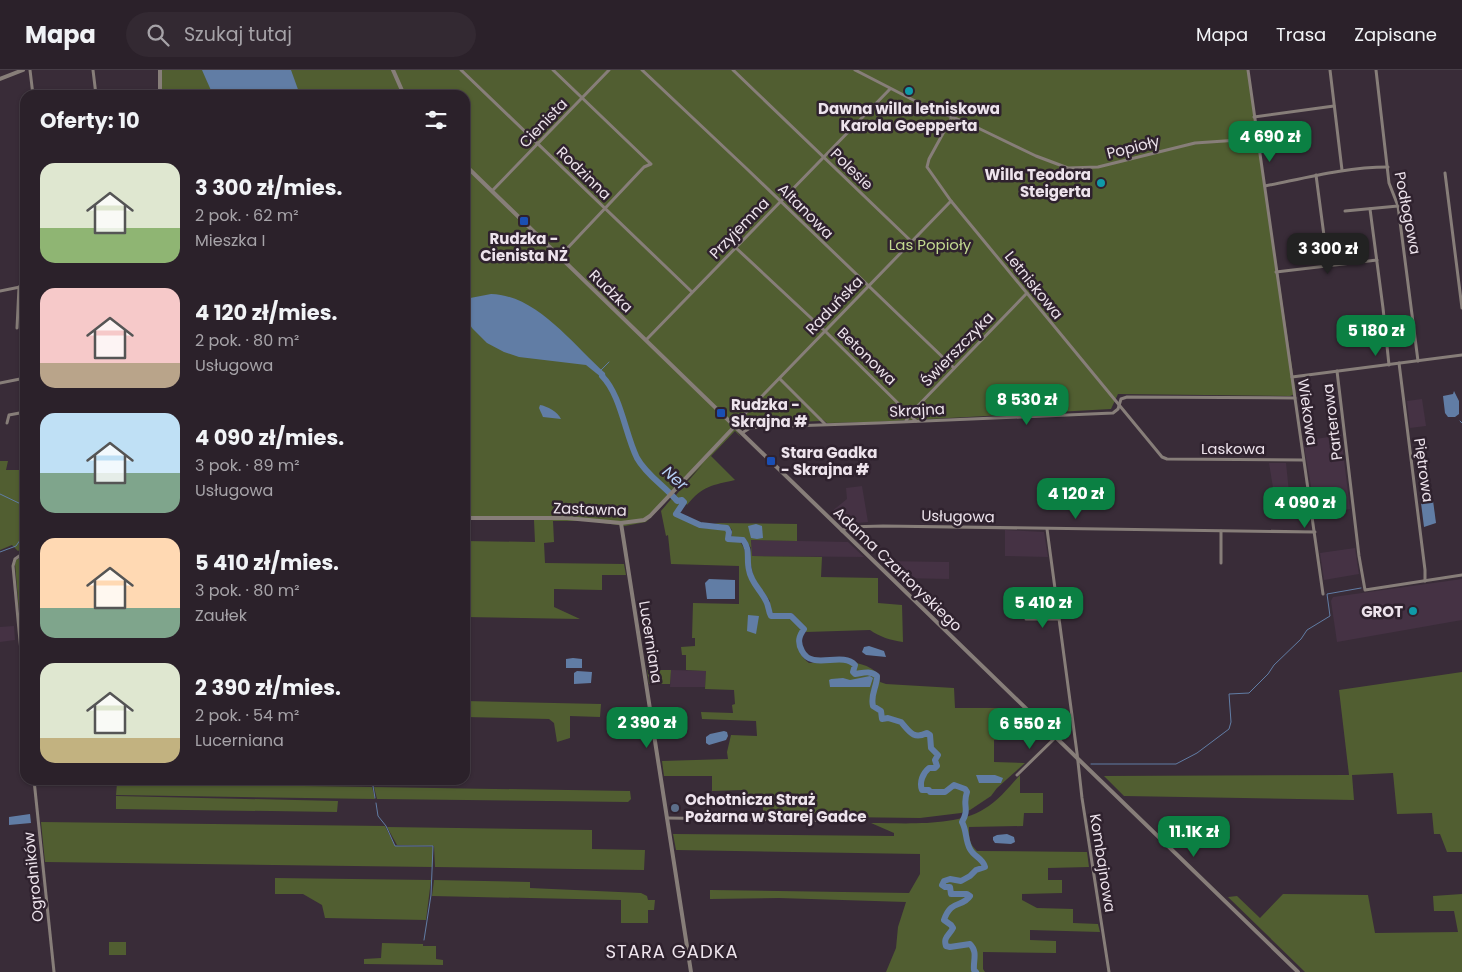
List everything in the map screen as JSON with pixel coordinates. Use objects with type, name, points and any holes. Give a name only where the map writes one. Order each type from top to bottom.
[{"type":"street","points":[[0,79],[22,70]]},
{"type":"street","points":[[30,70],[33,90]]},
{"type":"street","points":[[93,70],[95,90]]},
{"type":"street","points":[[160,70],[160,90]]},
{"type":"street","points":[[393,70],[402,90]]},
{"type":"street","name":"Rodzinna","points":[[461,70],[692,292]]},
{"type":"street","points":[[553,70],[651,164],[644,167],[560,256]]},
{"type":"street","name":"Cienista","points":[[492,191],[610,70]]},
{"type":"street","name":"Altanowa","points":[[642,70],[954,368]]},
{"type":"street","name":"Polesie","points":[[733,70],[912,242]]},
{"type":"street","name":"Popioły","points":[[854,70],[952,118],[1036,156],[1068,168],[1098,168],[1195,143],[1239,140],[1257,142]]},
{"type":"street","name":"Wiekowa","points":[[1248,70],[1323,594]]},
{"type":"street","points":[[1330,70],[1342,170]]},
{"type":"street","name":"Podłogowa","points":[[1376,70],[1389,183],[1398,206],[1418,361]]},
{"type":"street","name":"Przyjemna","points":[[646,340],[890,89]]},
{"type":"street","points":[[1254,117],[1334,106]]},
{"type":"street","name":"Letniskowa","points":[[952,118],[928,159],[928,167],[950,201],[1162,457]]},
{"type":"street","points":[[1265,186],[1342,170],[1388,167]]},
{"type":"street","name":"Rudzka","points":[[470,170],[742,433]]},
{"type":"street","points":[[1445,173],[1462,308]]},
{"type":"street","points":[[1316,175],[1328,266]]},
{"type":"street","name":"Raduńska","points":[[734,426],[950,201]]},
{"type":"street","points":[[1345,211],[1398,206]]},
{"type":"street","points":[[1370,209],[1389,365]]},
{"type":"street","name":"Betonowa","points":[[735,248],[825,331],[916,421]]},
{"type":"street","points":[[1276,272],[1377,260]]},
{"type":"street","points":[[0,291],[19,287],[17,328]]},
{"type":"street","name":"Świerszczyka","points":[[906,422],[910,414],[1027,293]]},
{"type":"street","points":[[1292,377],[1462,355]]},
{"type":"street","name":"Piętrowa","points":[[1399,363],[1425,580]]},
{"type":"street","name":"Parterowa","points":[[1337,371],[1359,556],[1365,590],[1425,580]]},
{"type":"street","points":[[0,382],[20,379]]},
{"type":"street","points":[[780,379],[826,424]]},
{"type":"street","name":"Skrajna","points":[[742,433],[750,428],[762,427],[1113,413],[1118,409],[1121,399],[1128,396],[1295,398]]},
{"type":"street","points":[[7,423],[9,415],[20,413]]},
{"type":"street","name":"Zastawna","points":[[470,518],[567,518],[621,523],[647,518],[734,426]]},
{"type":"street","name":"Adama Czartoryskiego","points":[[742,433],[1298,972]]},
{"type":"street","name":"Laskowa","points":[[1162,457],[1167,459],[1303,460]]},
{"type":"street","name":"Lucerniana","points":[[621,523],[691,972]]},
{"type":"street","name":"Usługowa","points":[[842,530],[848,527],[883,526],[1315,532]]},
{"type":"street","name":"Kombajnowa","points":[[1046,529],[1084,814],[1109,972]]},
{"type":"street","points":[[1221,531],[1221,562]]},
{"type":"street","points":[[20,555],[15,558],[13,566],[20,641]]},
{"type":"street","points":[[1425,580],[1462,575]]},
{"type":"street","points":[[1026,619],[1059,619]]},
{"type":"street","points":[[1017,775],[1056,737]]},
{"type":"street","name":"Ogrodników","points":[[35,785],[54,972]]},
{"type":"street","points":[[667,818],[865,821]]},
{"type":"shaded area","points":[[1422,399],[1426,426],[1410,428],[1407,401]]},
{"type":"shaded area","points":[[1341,435],[1350,509],[1316,514],[1303,441]]},
{"type":"shaded area","points":[[1269,463],[1286,463],[1289,492],[1274,494]]},
{"type":"shaded area","points":[[862,486],[868,522],[846,524],[831,512],[847,499],[846,488]]},
{"type":"shaded area","points":[[1005,530],[1044,532],[1048,557],[1005,556]]},
{"type":"shaded area","points":[[751,540],[848,542],[864,557],[752,556]]},
{"type":"shaded area","points":[[1355,548],[1359,574],[1324,580],[1320,553]]},
{"type":"shaded area","points":[[881,561],[949,562],[949,579],[899,578]]},
{"type":"shaded area","points":[[1462,579],[1462,620],[1337,642],[1331,601],[1333,597]]},
{"type":"shaded area","points":[[14,626],[15,640],[0,642],[0,627]]},
{"type":"shaded area","points":[[671,670],[706,671],[705,687],[670,687]]},
{"type":"green space","name":"Las Popioły","points":[[161,70],[1248,70],[1296,394],[1290,396],[1118,394],[1111,409],[876,422],[827,423],[822,419],[820,421],[747,424],[741,427],[743,430],[736,430],[741,437],[735,431],[711,456],[735,480],[703,490],[687,505],[683,498],[678,498],[676,495],[703,464],[646,522],[625,526],[589,521],[553,521],[554,542],[544,543],[545,563],[624,564],[626,575],[602,575],[602,590],[554,589],[554,607],[580,619],[470,617],[470,541],[535,542],[534,520],[470,520],[470,90],[162,90]]},
{"type":"green space","points":[[0,461],[8,461],[6,470],[20,470],[20,550],[18,551],[12,545],[0,550]]},
{"type":"green space","points":[[672,498],[681,504],[674,512],[675,516],[701,527],[726,530],[726,540],[740,542],[745,551],[747,573],[763,598],[770,617],[790,618],[801,629],[798,648],[802,656],[809,663],[837,661],[856,663],[874,670],[880,676],[880,682],[886,684],[954,688],[955,708],[1020,708],[1036,724],[1016,725],[1016,740],[994,740],[994,762],[1025,763],[997,788],[991,796],[970,810],[961,813],[920,818],[763,816],[763,805],[744,803],[743,790],[712,791],[712,776],[664,776],[662,761],[728,759],[727,752],[731,735],[757,736],[756,721],[702,719],[701,712],[733,713],[732,705],[735,704],[734,690],[705,689],[706,671],[686,670],[686,655],[682,655],[681,647],[695,646],[695,638],[692,638],[693,603],[739,604],[739,566],[671,564],[668,535],[666,536],[661,511]]},
{"type":"green space","points":[[714,523],[797,524],[797,541],[751,540],[752,556],[822,557],[821,577],[878,578],[878,603],[902,605],[903,642],[885,638],[870,630],[806,632],[805,627],[792,613],[773,613],[770,608],[770,601],[754,578],[750,561],[751,548],[745,538],[732,537],[732,530],[729,526]]},
{"type":"green space","points":[[20,558],[20,610],[15,564],[16,560]]},
{"type":"green space","points":[[647,670],[671,670],[670,684],[649,684]]},
{"type":"green space","points":[[1462,672],[1462,852],[1447,852],[1440,834],[1434,834],[1432,813],[1397,814],[1393,773],[1352,775],[1354,800],[1124,796],[1104,776],[1349,775],[1339,690]]},
{"type":"green space","points":[[470,701],[601,704],[600,717],[570,716],[570,738],[557,742],[554,723],[549,719],[470,717]]},
{"type":"green space","points":[[1020,775],[1020,793],[1043,793],[1043,813],[1024,813],[1023,826],[969,827],[971,843],[977,851],[1087,852],[1089,867],[1048,868],[1048,880],[1062,880],[1062,893],[1022,894],[1022,900],[1037,908],[1073,909],[1073,923],[1098,924],[1100,932],[1030,930],[1030,940],[1056,941],[1056,953],[983,952],[983,969],[985,972],[886,972],[896,948],[898,927],[906,902],[779,898],[710,899],[710,890],[909,893],[920,874],[920,854],[676,850],[673,834],[894,836],[894,833],[871,823],[929,823],[959,819],[972,815],[994,802]]},
{"type":"green space","points":[[117,785],[244,785],[372,787],[375,799],[116,795]]},
{"type":"green space","points":[[374,787],[630,791],[631,799],[628,802],[377,799]]},
{"type":"green space","points":[[116,796],[338,801],[337,812],[116,809]]},
{"type":"green space","points":[[41,822],[385,826],[395,846],[433,847],[432,867],[45,862]]},
{"type":"green space","points":[[387,827],[592,830],[592,849],[645,850],[644,870],[435,867],[434,846],[397,845]]},
{"type":"green space","points":[[275,878],[431,880],[426,920],[325,918],[322,905],[303,894],[275,894]]},
{"type":"green space","points":[[434,880],[530,882],[530,888],[641,893],[647,896],[648,900],[655,900],[654,910],[648,910],[648,923],[621,923],[621,900],[432,896]]},
{"type":"green space","points":[[1283,894],[1368,895],[1375,933],[1458,932],[1454,911],[1434,911],[1433,896],[1462,894],[1462,972],[1305,972],[1228,897],[1237,896],[1260,918]]},
{"type":"green space","points":[[109,942],[126,942],[126,955],[109,955]]},
{"type":"green space","points":[[382,943],[436,946],[436,959],[443,960],[443,965],[364,964],[364,959],[381,958]]},
{"type":"water","points":[[202,70],[291,70],[298,90],[211,90]]},
{"type":"water","points":[[491,294],[508,297],[524,303],[539,312],[605,373],[606,381],[586,365],[519,357],[487,343],[470,325],[470,298]]},
{"type":"water","points":[[1454,391],[1459,401],[1459,414],[1455,417],[1448,417],[1445,413],[1443,396],[1453,394]]},
{"type":"water","points":[[540,405],[552,410],[561,419],[543,417],[539,408]]},
{"type":"water","points":[[1429,491],[1432,493],[1436,523],[1424,527],[1420,495],[1422,492]]},
{"type":"water","points":[[756,524],[762,526],[763,538],[751,538],[748,526]]},
{"type":"water","points":[[709,579],[735,580],[735,599],[707,599],[705,583]]},
{"type":"water","points":[[748,615],[759,616],[756,634],[747,631]]},
{"type":"water","points":[[869,646],[884,651],[886,657],[866,655],[862,652],[864,647]]},
{"type":"water","points":[[566,659],[582,659],[582,668],[566,668]]},
{"type":"water","points":[[577,671],[592,672],[591,683],[574,684],[574,673]]},
{"type":"water","points":[[870,676],[873,678],[870,687],[830,687],[829,680],[831,679],[843,678],[850,680]]},
{"type":"water","points":[[727,732],[728,736],[726,740],[709,745],[706,743],[706,737],[710,734]]},
{"type":"water","points":[[976,775],[995,775],[1003,778],[1001,783],[979,783]]},
{"type":"water","points":[[30,814],[31,823],[9,825],[9,817]]},
{"type":"water","points":[[1007,834],[1014,837],[1015,842],[1011,844],[995,843],[993,840],[993,837],[997,835]]},
{"type":"waterway","points":[[601,370],[609,362]]},
{"type":"waterway","name":"Ner","points":[[602,376],[614,393],[637,458],[651,476],[677,501],[682,500],[684,502],[676,514],[700,525],[727,528],[729,532],[728,539],[743,540],[748,551],[750,575],[764,597],[771,616],[791,616],[804,629],[799,642],[800,648],[807,657],[820,661],[849,661],[855,665],[853,672],[855,674],[866,672],[874,674],[877,676],[877,680],[872,702],[873,706],[881,711],[882,719],[888,718],[901,722],[912,734],[918,736],[927,733],[930,735],[931,748],[938,755],[935,760],[937,766],[929,768],[925,772],[921,781],[922,790],[945,792],[954,785],[965,789],[967,792],[966,810],[962,822],[970,849],[985,867],[976,870],[961,881],[950,879],[944,881],[942,885],[950,887],[951,894],[967,894],[970,896],[964,902],[953,906],[947,913],[944,920],[953,928],[945,943],[946,946],[950,947],[970,944],[974,950],[974,970],[976,972]]},
{"type":"waterway","points":[[0,494],[20,504]]},
{"type":"waterway","points":[[0,552],[16,546],[20,540]]},
{"type":"waterway","points":[[1091,764],[1176,764],[1197,753],[1229,729],[1231,722],[1229,694],[1249,693],[1301,639],[1307,630],[1330,616],[1327,594],[1361,588]]},
{"type":"waterway","points":[[373,785],[375,798]]},
{"type":"waterway","points":[[376,803],[378,816],[386,826],[395,846],[433,846],[431,895],[424,940]]},
{"type":"place","name":"Dawna willa letniskowa Karola Goepperta","points":[[909,91]]},
{"type":"place","name":"Willa Teodora Steigerta","points":[[1101,183]]},
{"type":"place","name":"Rudzka - Cienista NŻ","points":[[524,221]]},
{"type":"place","name":"Rudzka - Skrajna #","points":[[721,413]]},
{"type":"place","name":"Stara Gadka - Skrajna #","points":[[771,461]]},
{"type":"place","name":"GROT","points":[[1413,611]]},
{"type":"place","name":"Ochotnicza Straż Pożarna w Starej Gadce","points":[[675,808]]},
{"type":"district","name":"STARA GADKA","points":[[672,951]]}]
